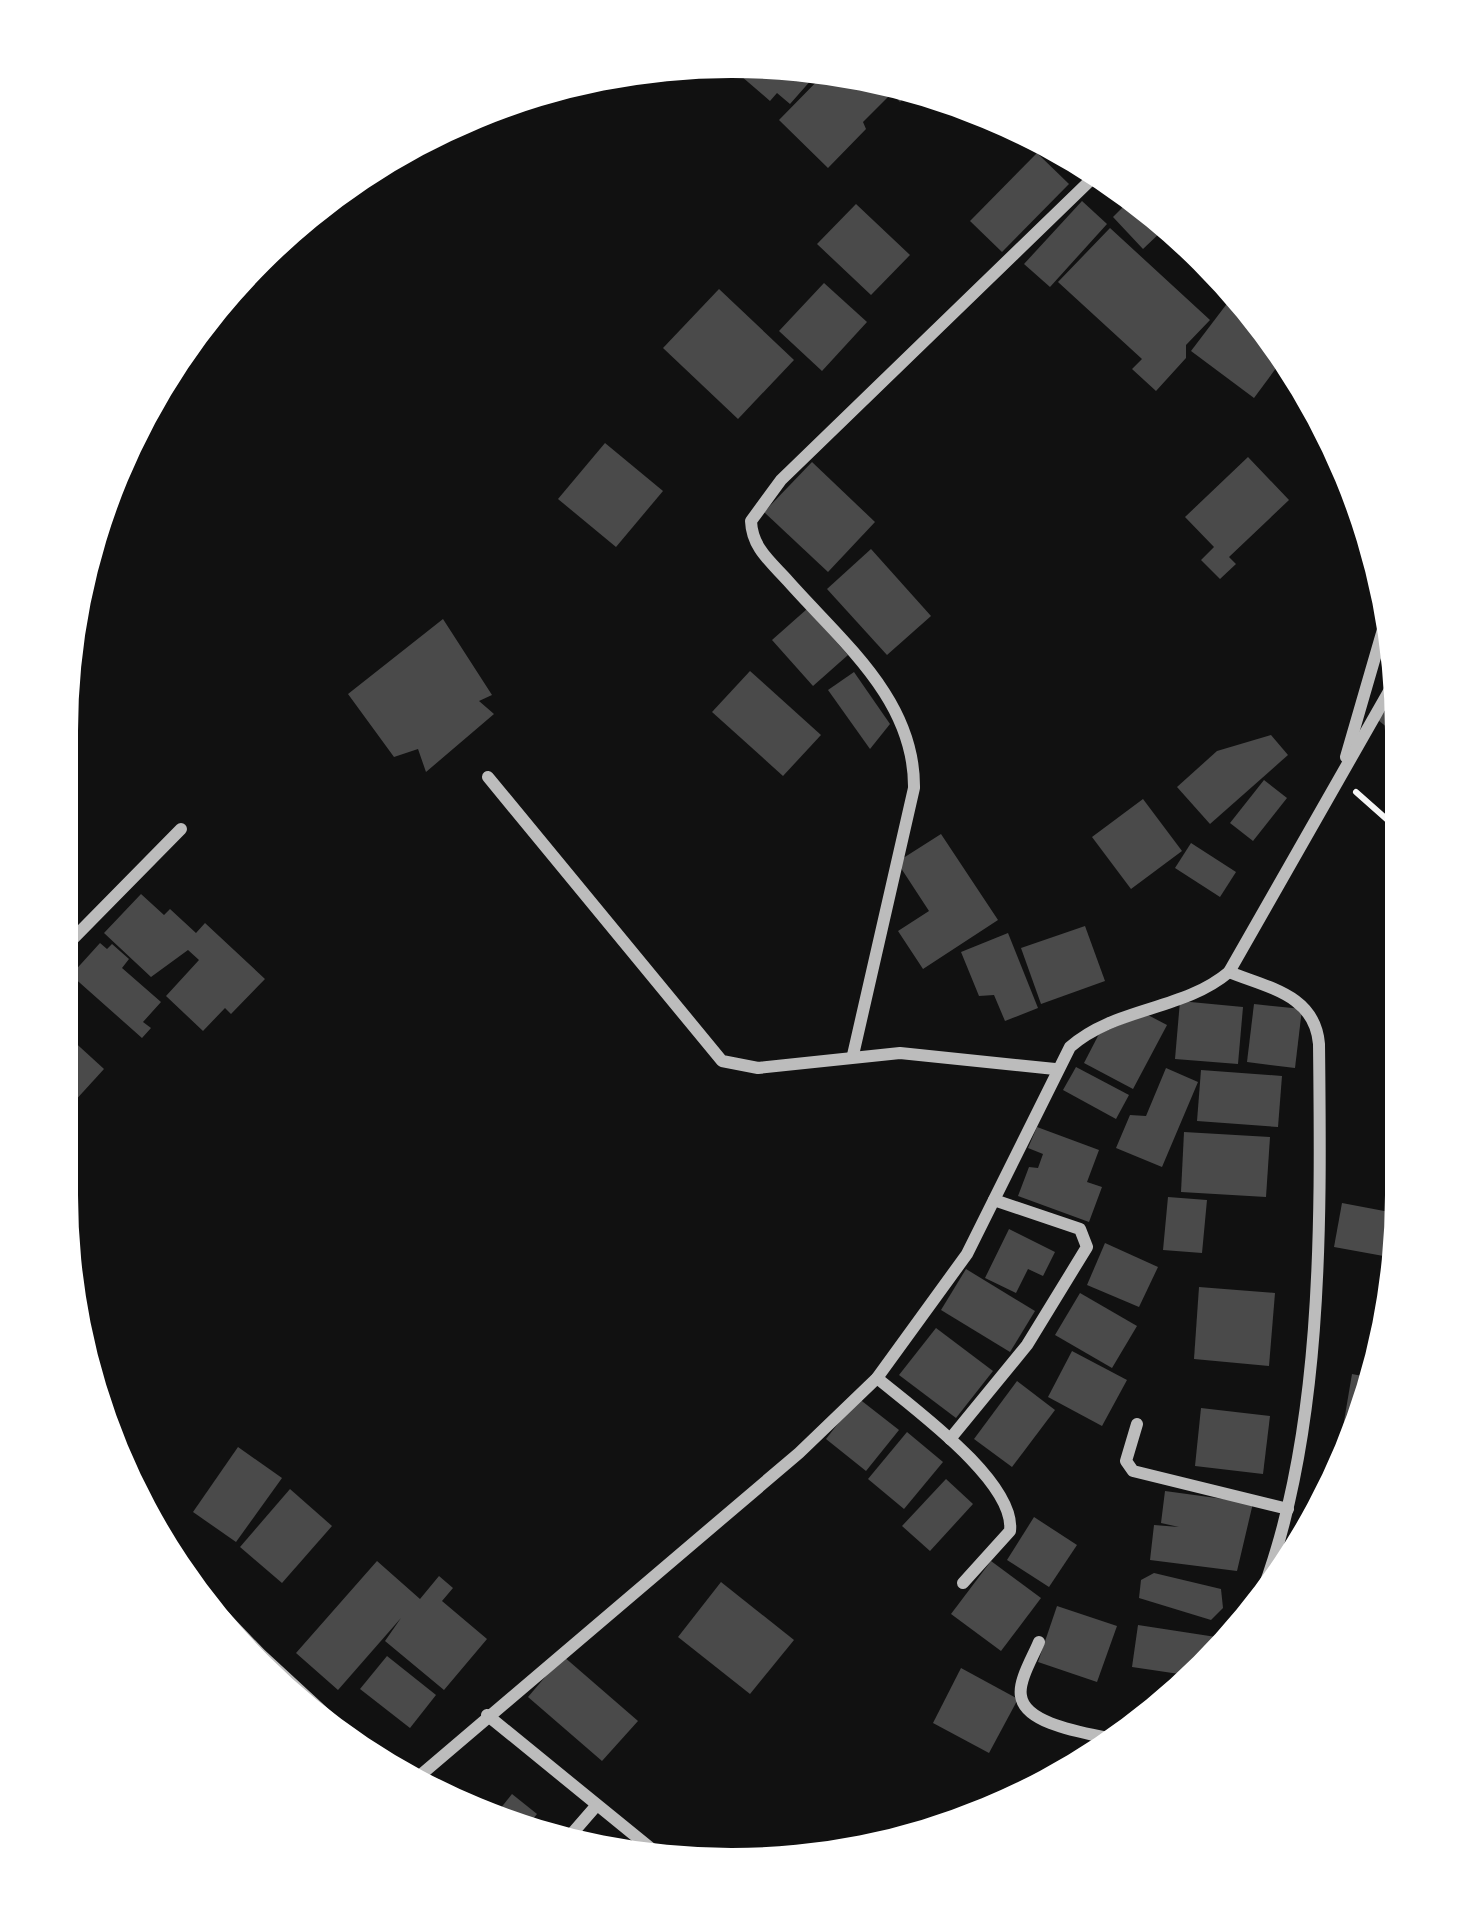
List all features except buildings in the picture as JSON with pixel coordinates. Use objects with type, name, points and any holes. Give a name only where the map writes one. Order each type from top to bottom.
[{"type":"street","points":[[853,1055],[914,788],[908,728],[880,684],[759,550],[751,521],[781,480],[1087,183]]},
{"type":"street","points":[[1340,778],[1378,643]]},
{"type":"street","points":[[424,1771],[799,1453],[877,1378],[967,1254],[1055,1069],[1093,1027],[1210,988],[1229,972],[1384,701]]},
{"type":"street","points":[[488,777],[722,1061],[758,1069],[853,1055],[968,1057],[1055,1069]]},
{"type":"street","points":[[78,934],[181,829]]},
{"type":"street","points":[[1229,972],[1302,1003],[1313,1014],[1318,1030],[1318,1299],[1280,1549]]},
{"type":"street","points":[[950,1439],[1027,1345],[1087,1247],[1080,1229],[994,1200]]},
{"type":"street","points":[[877,1378],[950,1439],[1006,1500],[1012,1517],[1010,1531],[964,1583]]},
{"type":"street","points":[[1137,1424],[1126,1461],[1133,1472],[1288,1509]]},
{"type":"street","points":[[1039,1642],[1021,1690],[1025,1706],[1041,1719],[1099,1735]]},
{"type":"street","points":[[487,1715],[641,1841]]},
{"type":"street","points":[[576,1829],[596,1806]]},
{"type":"path","points":[[1340,778],[1385,818]]}]
